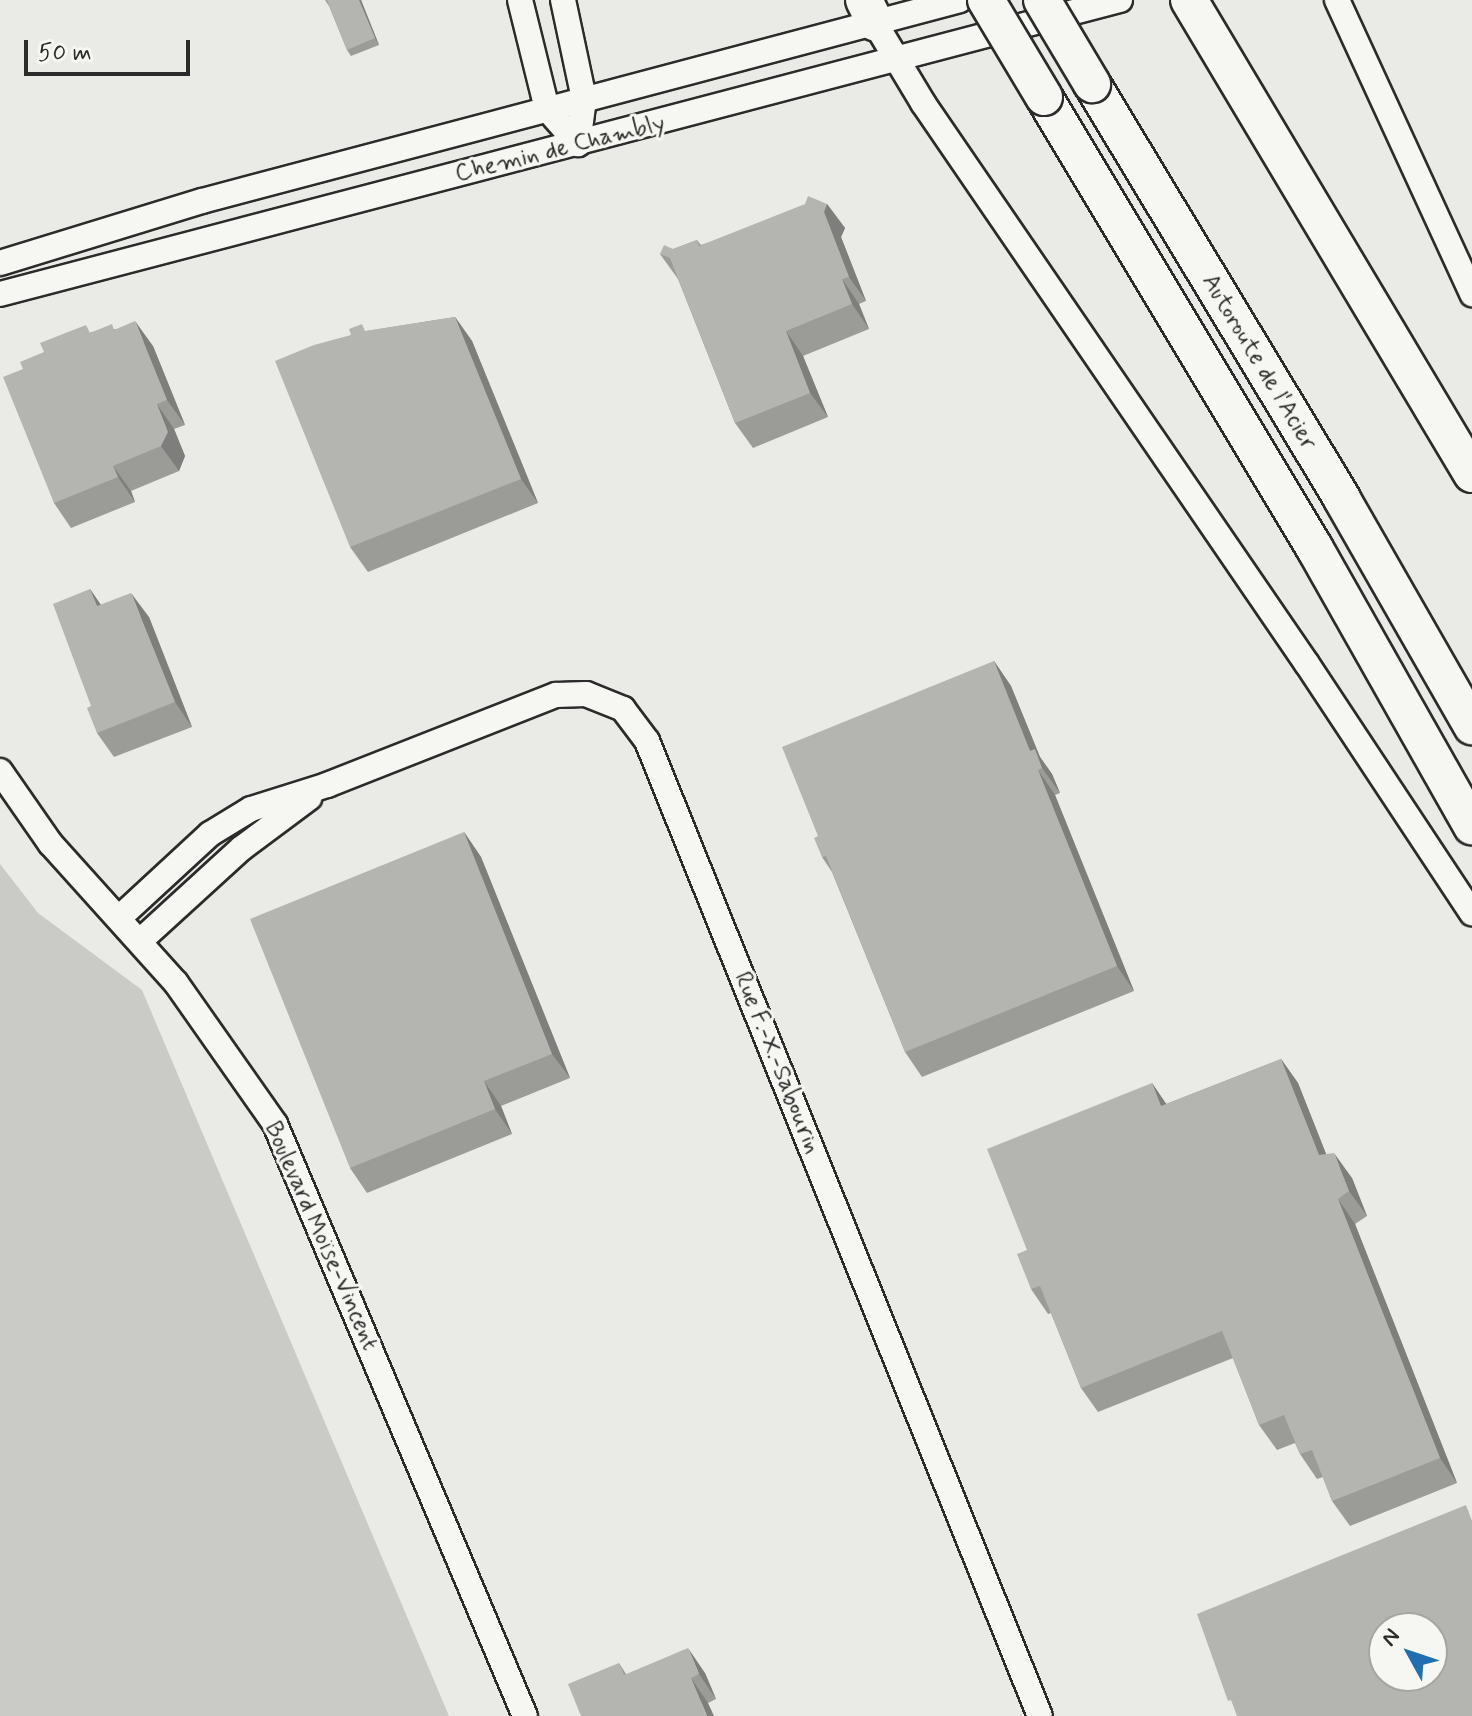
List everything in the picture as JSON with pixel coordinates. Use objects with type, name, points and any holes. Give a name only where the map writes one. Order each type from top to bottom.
[{"type":"highway","points":[[986,0],[1314,547],[1472,826]]},
{"type":"highway","name":"Autoroute de l'Acier","points":[[1042,0],[1342,499],[1472,726]]},
{"type":"highway","points":[[1189,0],[1472,474]]},
{"type":"street","points":[[520,0],[547,109],[578,144]]},
{"type":"street","points":[[563,0],[584,99],[578,144]]},
{"type":"street","name":"Chemin de Chambly","points":[[0,263],[162,212],[584,99],[870,11],[960,0]]},
{"type":"street","name":"Chemin de Chambly","points":[[0,294],[1120,0]]},
{"type":"street","points":[[1337,0],[1472,294]]},
{"type":"street","points":[[870,11],[897,61],[1472,913]]},
{"type":"street","name":"Rue F.-X.-Sabourin","points":[[119,918],[225,824],[251,809],[327,785],[556,695],[580,693],[606,699],[637,723],[669,793],[1040,1716]]},
{"type":"street","name":"Boulevard Moïse-Vincent","points":[[0,771],[50,843],[140,941],[189,1000],[275,1124],[525,1716]]},
{"type":"street","name":"Rue F.-X.-Sabourin","points":[[140,941],[248,843],[327,785]]},
{"type":"shaded area","points":[[0,864],[38,913],[142,990],[449,1716],[0,1716]]},
{"type":"building","points":[[327,0],[359,0],[375,38],[347,50]]},
{"type":"building","points":[[808,196],[827,204],[824,212],[849,277],[842,279],[852,304],[786,331],[810,393],[735,423],[670,258],[660,254],[664,245],[673,249],[697,240],[699,246],[805,204]]},
{"type":"building","points":[[455,317],[521,479],[350,547],[275,361],[314,345],[351,335],[349,329],[362,324],[365,331]]},
{"type":"building","points":[[135,321],[167,400],[157,404],[168,432],[161,446],[113,466],[118,477],[54,503],[3,377],[23,369],[20,362],[44,352],[40,343],[86,325],[90,333],[112,324],[114,330]]},
{"type":"building","points":[[90,589],[97,606],[131,593],[175,702],[97,733],[87,708],[91,706],[53,604]]},
{"type":"building","points":[[994,661],[1030,751],[1035,749],[1042,768],[1038,770],[1117,966],[905,1052],[826,856],[822,857],[814,838],[818,836],[782,747]]},
{"type":"building","points":[[464,832],[552,1054],[484,1081],[495,1109],[350,1168],[250,919]]},
{"type":"building","points":[[1281,1059],[1319,1155],[1334,1153],[1349,1191],[1338,1199],[1440,1458],[1332,1501],[1312,1450],[1300,1454],[1284,1415],[1259,1425],[1222,1331],[1081,1388],[1040,1286],[1031,1289],[1017,1254],[1027,1250],[987,1149],[1152,1083],[1161,1106]]},
{"type":"building","points":[[1466,1505],[1472,1521],[1472,1716],[1237,1716],[1231,1700],[1228,1701],[1197,1614]]},
{"type":"building","points":[[688,1648],[699,1674],[691,1678],[707,1716],[581,1716],[568,1684],[619,1663],[624,1675]]}]
